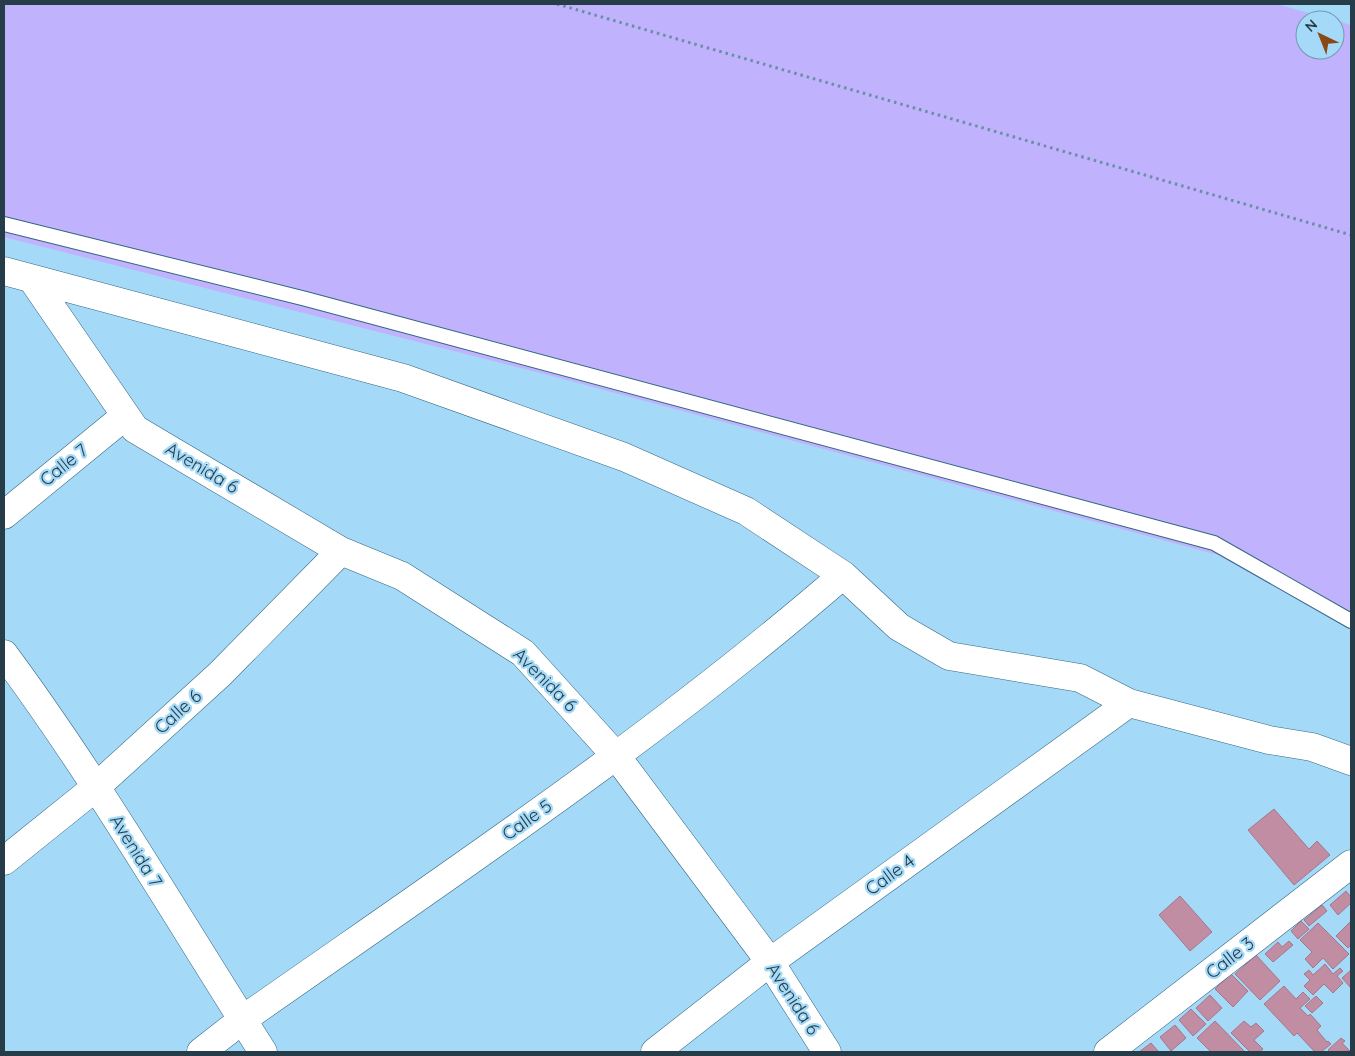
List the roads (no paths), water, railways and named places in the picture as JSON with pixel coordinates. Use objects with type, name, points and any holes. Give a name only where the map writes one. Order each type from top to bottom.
[{"type":"street","points":[[4,271],[403,378],[624,457],[746,511],[843,575],[899,627],[949,656],[1080,678],[1129,703],[1269,740],[1312,747],[1351,760]]},
{"type":"street","name":"Avenida 6","points":[[32,279],[135,429],[341,550],[402,576],[523,653],[617,757],[770,962],[827,1052]]},
{"type":"street","name":"Calle 7","points":[[4,514],[125,416]]},
{"type":"street","name":"Calle 6","points":[[4,861],[96,787],[220,674],[341,550]]},
{"type":"street","name":"Calle 5","points":[[201,1052],[242,1020],[617,757],[776,633],[843,575]]},
{"type":"street","name":"Avenida 7","points":[[4,654],[42,705],[96,787],[263,1052]]},
{"type":"street","name":"Calle 4","points":[[655,1052],[770,962],[1129,703]]},
{"type":"street","name":"Calle 3","points":[[1108,1052],[1351,864]]},
{"type":"lane","points":[[4,224],[316,302],[1214,543],[1351,621]]}]
